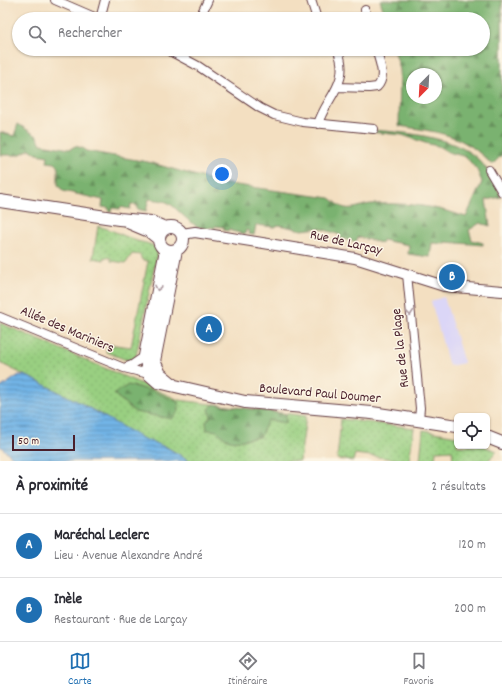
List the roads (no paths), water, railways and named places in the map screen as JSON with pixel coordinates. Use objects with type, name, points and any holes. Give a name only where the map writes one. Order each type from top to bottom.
[{"type":"main road","points":[[0,201],[121,220],[151,222],[165,228],[176,228],[182,234],[182,245],[171,250],[162,248],[159,235],[165,228]]},
{"type":"main road","points":[[121,220],[149,231],[159,239]]},
{"type":"main road","points":[[171,250],[144,356],[149,374],[158,382],[181,388]]},
{"type":"main road","points":[[171,250],[154,361],[156,369],[164,379],[181,388]]},
{"type":"main road","name":"Boulevard Paul Doumer","points":[[181,388],[245,402],[419,420],[454,426]]},
{"type":"main road","points":[[490,438],[502,443]]},
{"type":"street","points":[[55,0],[83,12]]},
{"type":"street","points":[[102,12],[105,0]]},
{"type":"street","points":[[202,12],[208,0]]},
{"type":"street","points":[[311,0],[315,12]]},
{"type":"street","points":[[187,56],[260,108],[289,119],[318,124],[374,128]]},
{"type":"street","points":[[318,124],[337,87],[341,67],[339,56]]},
{"type":"street","points":[[337,87],[369,88],[377,86],[380,83],[382,73],[378,56]]},
{"type":"street","points":[[490,170],[502,192]]},
{"type":"street","name":"Rue de Larçay","points":[[182,234],[195,232],[356,258],[444,286],[502,291]]},
{"type":"street","name":"Rue de la Plage","points":[[407,274],[420,408],[419,420]]},
{"type":"street","name":"Allée des Mariniers","points":[[0,317],[124,368],[149,374]]},
{"type":"street","name":"Allée des Mariniers","points":[[124,368],[132,365],[144,356]]},
{"type":"water","points":[[19,375],[27,376],[75,400],[142,438],[168,448],[190,461],[17,461],[0,446],[0,388]]},
{"type":"place","name":"Inèle","points":[[452,277]]},
{"type":"place","name":"Maréchal Leclerc","points":[[209,329]]}]
